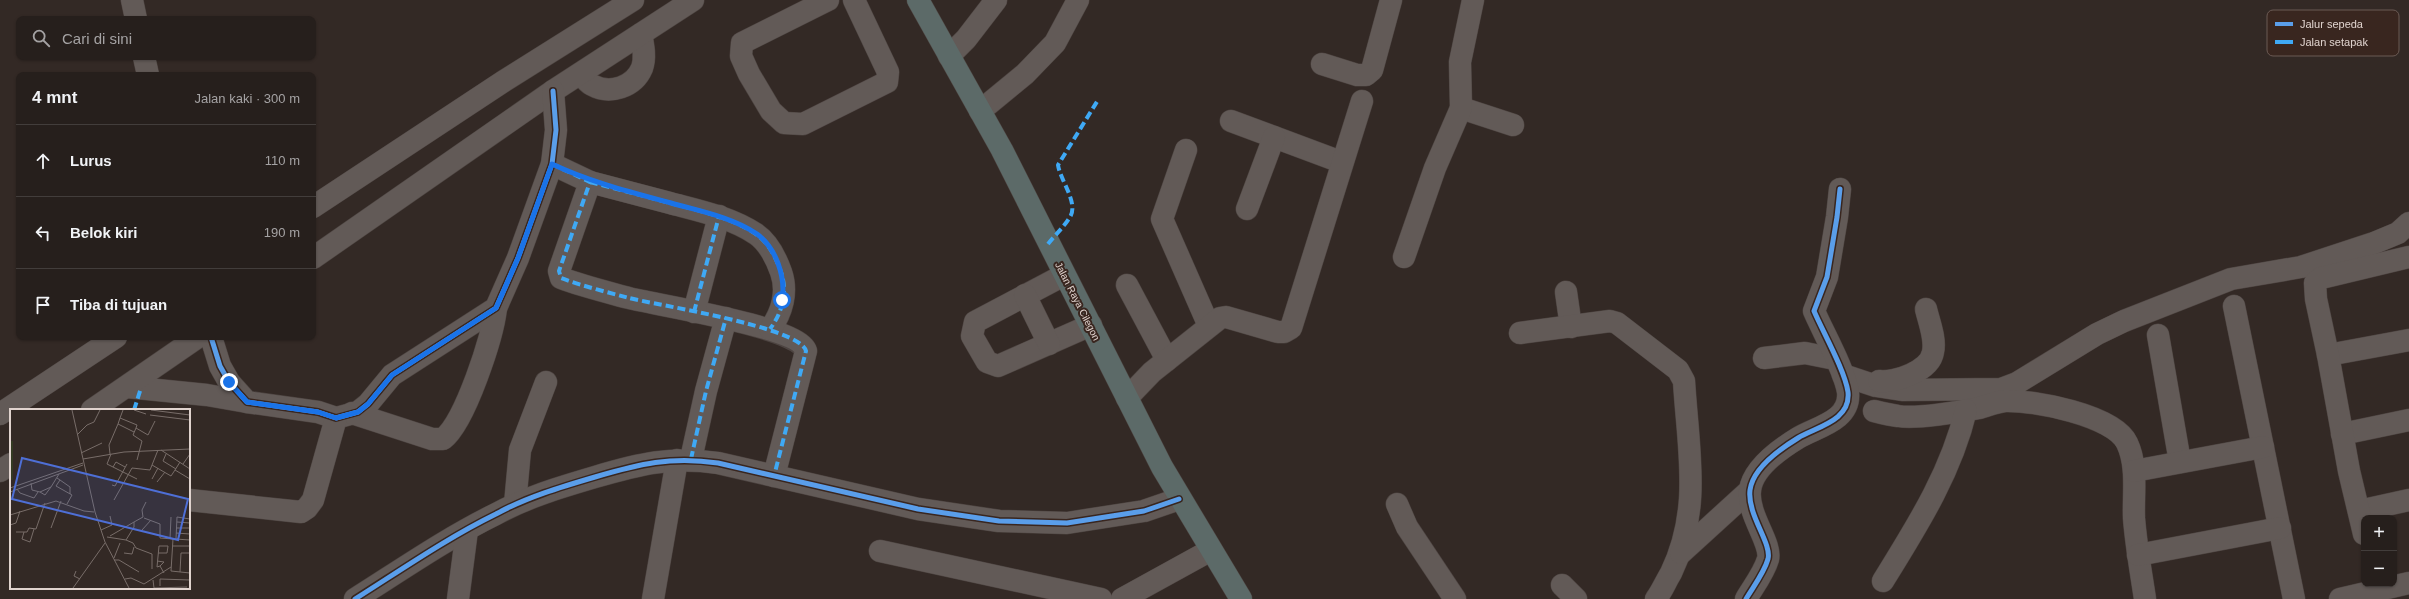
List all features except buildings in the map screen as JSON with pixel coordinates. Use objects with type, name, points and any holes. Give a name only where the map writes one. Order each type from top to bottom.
[{"type":"highway","name":"Jalan Raya Cilegon","points":[[918,0],[1002,150],[1064,275],[1179,499],[1241,599]]},
{"type":"street","points":[[132,0],[135,16]]},
{"type":"street","points":[[316,205],[504,81],[633,0]]},
{"type":"street","points":[[316,256],[553,91],[693,0]]},
{"type":"street","points":[[828,0],[742,43],[741,56],[749,74],[771,111],[784,123],[803,124],[887,82],[888,72],[854,0]]},
{"type":"street","points":[[949,56],[966,39],[996,0]]},
{"type":"street","points":[[980,111],[1025,74],[1055,43],[1078,0]]},
{"type":"street","points":[[1322,64],[1357,75],[1366,75],[1372,70],[1391,0]]},
{"type":"street","points":[[1404,258],[1436,168],[1461,108],[1460,62],[1473,0]]},
{"type":"street","points":[[595,24],[611,53]]},
{"type":"street","points":[[581,74],[594,86],[612,90],[624,87],[636,77],[642,67],[644,52],[641,34]]},
{"type":"street","points":[[145,60],[147,72]]},
{"type":"street","points":[[127,387],[207,395],[344,416],[432,440],[443,439],[450,433],[470,394],[490,341],[496,308],[515,265],[552,164],[556,130],[553,91]]},
{"type":"street","points":[[1127,398],[1167,360],[1220,318],[1226,317],[1278,332],[1284,332],[1291,328],[1341,162],[1362,101]]},
{"type":"street","points":[[1461,108],[1513,124]]},
{"type":"street","points":[[1231,121],[1341,162]]},
{"type":"street","points":[[1247,209],[1274,137]]},
{"type":"street","points":[[1186,150],[1162,219],[1209,326]]},
{"type":"street","points":[[552,164],[590,182],[719,216],[757,235],[768,246],[777,260],[784,289],[781,310],[770,330]]},
{"type":"street","points":[[590,182],[559,272],[561,278],[629,298],[726,318],[770,330],[799,341],[805,347],[806,351],[774,476]]},
{"type":"street","points":[[1746,599],[1768,559],[1769,547],[1762,537],[1751,508],[1750,490],[1757,473],[1777,453],[1799,438],[1832,422],[1842,412],[1848,394],[1839,367],[1814,311],[1826,277],[1838,217],[1840,189]]},
{"type":"street","points":[[694,312],[719,216]]},
{"type":"street","points":[[1839,367],[1876,386],[1902,390],[2001,389],[2017,383],[2097,334],[2124,321],[2231,279],[2301,267],[2374,243],[2398,233],[2409,223]]},
{"type":"street","points":[[2361,520],[2342,434],[2316,299],[2315,283],[2321,278],[2409,257]]},
{"type":"street","points":[[1064,275],[974,322],[972,336],[987,362],[998,366],[1091,326]]},
{"type":"street","points":[[1127,286],[1167,360]]},
{"type":"street","points":[[1566,292],[1571,327]]},
{"type":"street","points":[[1025,295],[1049,344]]},
{"type":"street","points":[[2234,306],[2294,599]]},
{"type":"street","points":[[344,416],[358,412],[368,404],[392,375],[496,308]]},
{"type":"street","points":[[1764,358],[1806,353],[1881,382],[1915,372],[1927,363],[1933,354],[1934,344],[1926,309]]},
{"type":"street","points":[[653,599],[684,460],[706,391],[726,318]]},
{"type":"street","points":[[1520,333],[1610,321],[1618,323],[1678,370],[1684,381],[1692,496],[1689,522],[1681,552],[1656,599]]},
{"type":"street","points":[[2158,335],[2180,462]]},
{"type":"street","points":[[0,414],[111,340]]},
{"type":"street","points":[[94,409],[194,340]]},
{"type":"street","points":[[212,340],[220,366],[229,382],[247,402]]},
{"type":"street","points":[[2328,355],[2409,340]]},
{"type":"street","points":[[515,504],[520,450],[546,382]]},
{"type":"street","points":[[1874,411],[1898,416],[1921,416],[1966,410],[2004,401],[2025,402],[2090,417],[2112,429],[2127,442],[2134,471],[2134,518],[2145,599]]},
{"type":"street","points":[[1883,581],[1938,490],[1962,426],[1966,410]]},
{"type":"street","points":[[190,500],[301,512],[307,508],[312,500],[344,416]]},
{"type":"street","points":[[2342,434],[2409,420]]},
{"type":"street","points":[[2134,471],[2263,447]]},
{"type":"street","points":[[355,599],[467,530],[515,504],[607,473],[663,460],[684,460],[774,476],[918,509],[999,521],[1067,523],[1144,511],[1179,499]]},
{"type":"street","points":[[0,471],[10,465]]},
{"type":"street","points":[[1681,552],[1750,490]]},
{"type":"street","points":[[2359,511],[2409,500]]},
{"type":"street","points":[[1396,504],[1407,527],[1455,599]]},
{"type":"street","points":[[2138,555],[2280,528]]},
{"type":"street","points":[[458,599],[467,530]]},
{"type":"street","points":[[1122,599],[1211,550]]},
{"type":"street","points":[[880,551],[1077,597],[1101,599]]},
{"type":"street","points":[[2397,584],[2409,583]]},
{"type":"street","points":[[2340,599],[2373,587]]},
{"type":"marked path","points":[[1048,244],[1068,221],[1072,211],[1071,198],[1059,171],[1058,165],[1098,100]]},
{"type":"marked path","points":[[552,164],[590,182],[559,271],[561,278],[629,298],[725,318],[754,326],[780,334],[798,342],[806,351],[774,476]]},
{"type":"marked path","points":[[590,182],[714,215],[736,223],[761,238],[772,251],[777,261],[784,287],[781,309],[770,329]]},
{"type":"marked path","points":[[694,312],[719,216]]},
{"type":"marked path","points":[[691,459],[706,391],[726,318]]},
{"type":"marked path","points":[[134,409],[141,388]]},
{"type":"cycle path","points":[[212,340],[220,366],[229,382],[247,402],[318,412],[336,418],[358,412],[368,404],[392,375],[496,308],[518,258],[552,164],[556,130],[553,91]]},
{"type":"cycle path","points":[[1746,599],[1761,575],[1768,559],[1766,545],[1755,519],[1750,499],[1750,490],[1756,474],[1768,460],[1783,448],[1805,434],[1831,422],[1844,410],[1847,402],[1848,392],[1843,373],[1814,311],[1827,277],[1840,189]]},
{"type":"cycle path","points":[[355,599],[460,533],[520,502],[595,477],[626,468],[655,462],[685,460],[718,463],[918,509],[999,521],[1067,523],[1144,511],[1179,499]]},
{"type":"route","points":[[229,382],[247,402],[318,412],[336,418],[342,415],[358,412],[368,404],[378,390],[392,375],[496,308],[518,258],[552,164],[590,182],[719,216],[757,235],[768,246],[777,260],[783,278],[784,289],[782,300]]}]
